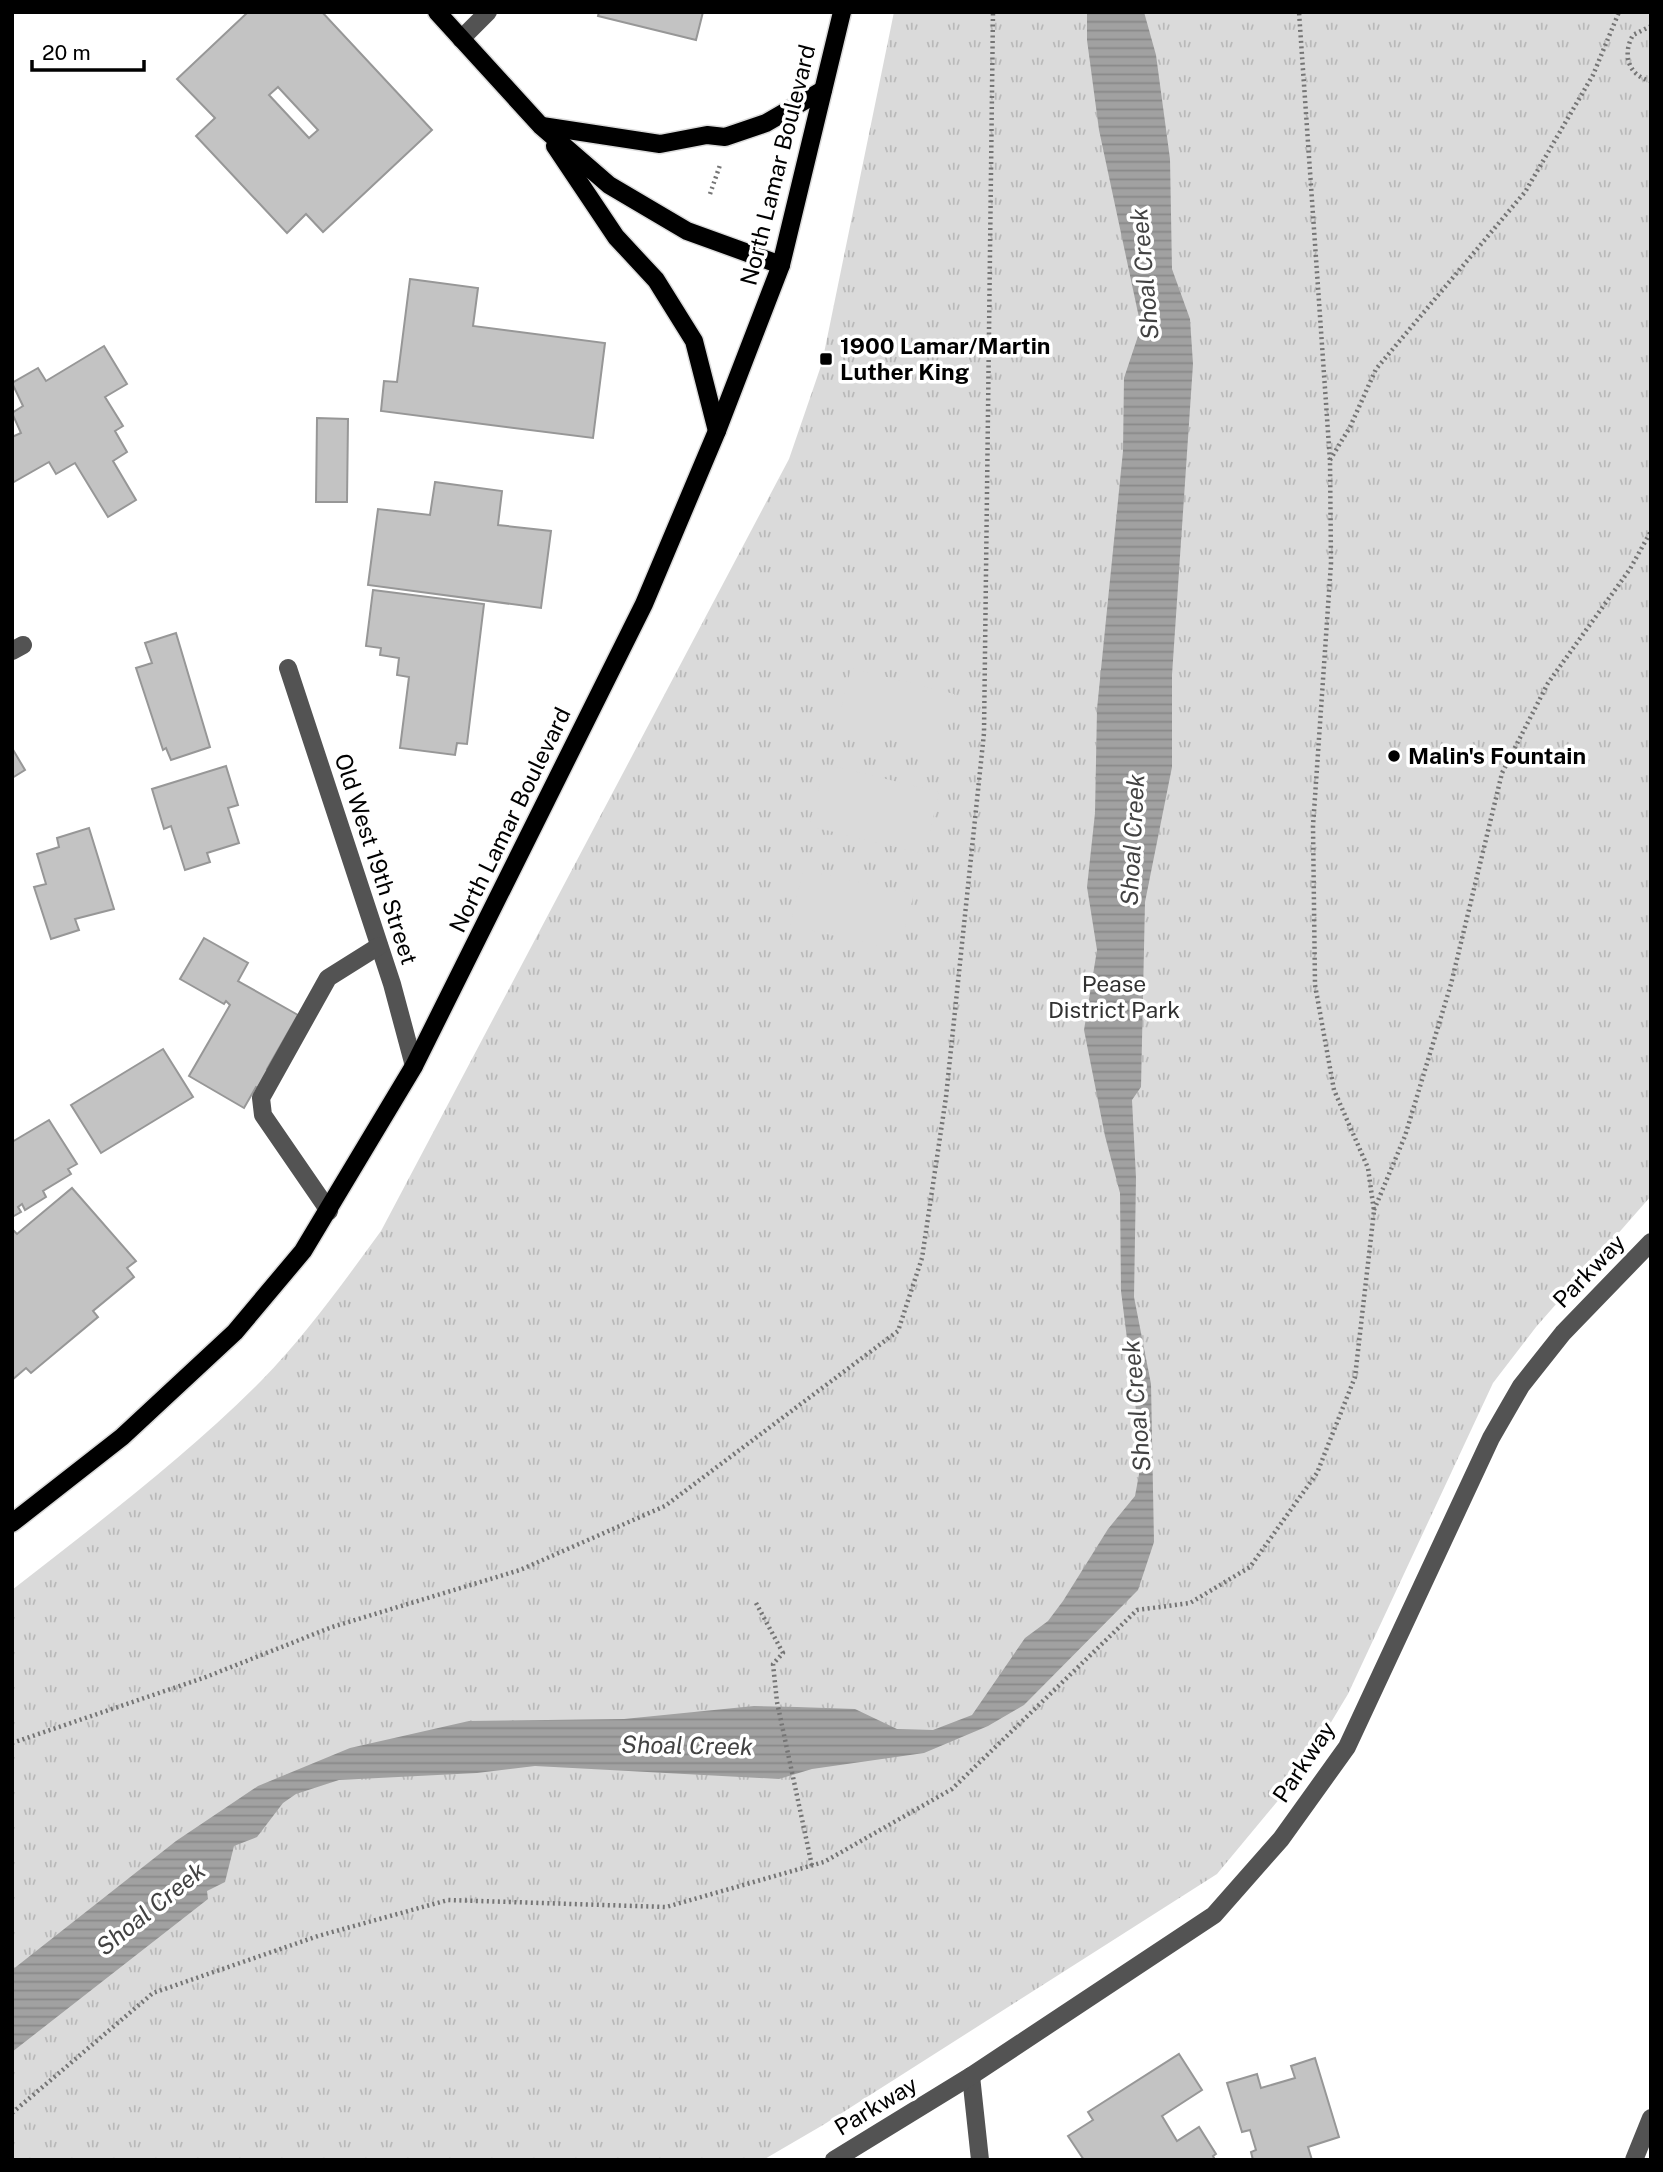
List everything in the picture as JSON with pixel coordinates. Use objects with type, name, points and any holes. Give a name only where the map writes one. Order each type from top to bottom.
[{"type":"main road","points":[[437,12],[541,126],[609,185],[676,224],[781,265]]},
{"type":"main road","name":"North Lamar Boulevard","points":[[12,1522],[122,1437],[235,1332],[303,1251],[414,1066],[644,604],[717,431],[781,265],[842,12]]},
{"type":"main road","points":[[541,126],[660,144],[707,135],[725,137],[766,123],[823,90]]},
{"type":"main road","points":[[541,126],[616,237],[656,280],[694,341],[717,431]]},
{"type":"street","points":[[461,39],[488,12]]},
{"type":"street","name":"Old West 19th Street","points":[[288,668],[379,946],[414,1066]]},
{"type":"street","points":[[329,1210],[263,1115],[261,1098],[328,978],[379,946]]},
{"type":"street","name":"Parkway","points":[[834,2160],[971,2077],[1214,1915],[1281,1839],[1347,1747],[1491,1438],[1521,1385],[1563,1333],[1651,1242]]},
{"type":"street","points":[[971,2077],[980,2160]]},
{"type":"street","points":[[1634,2160],[1651,2118]]},
{"type":"path","points":[[12,1743],[206,1677],[332,1627],[520,1570],[664,1506],[898,1331],[922,1258],[946,1097],[984,733],[993,12]]},
{"type":"path","points":[[12,2113],[153,1993],[318,1936],[448,1900],[666,1907],[824,1862],[952,1789],[1137,1610],[1190,1603],[1250,1567],[1317,1473],[1355,1377],[1374,1211],[1368,1168],[1334,1090],[1315,985],[1313,826],[1331,563],[1330,461],[1299,12]]},
{"type":"path","points":[[1330,461],[1350,427],[1376,369],[1525,192],[1592,75],[1619,12]]},
{"type":"path","points":[[1651,26],[1633,35],[1626,53],[1632,70],[1638,76],[1651,81]]},
{"type":"path","points":[[710,194],[723,154]]},
{"type":"path","points":[[1374,1211],[1405,1136],[1447,996],[1502,773],[1548,683],[1630,569],[1651,531]]},
{"type":"path","points":[[756,1603],[783,1653],[773,1664],[777,1702],[812,1866]]},
{"type":"green space","name":"Pease District Park","points":[[894,12],[1651,12],[1651,1196],[1536,1327],[1493,1383],[1348,1694],[1300,1774],[1217,1874],[823,2125],[763,2160],[12,2160],[12,1590],[171,1463],[261,1381],[309,1327],[381,1231],[789,459],[822,363]]},
{"type":"green space","points":[[851,668],[954,694],[942,754],[837,726]]},
{"type":"green space","points":[[825,764],[939,792],[925,854],[809,826]]},
{"type":"green space","points":[[803,870],[914,894],[899,950],[790,926]]},
{"type":"water","name":"Shoal Creek","points":[[1087,12],[1144,12],[1156,55],[1170,159],[1172,269],[1190,319],[1193,364],[1172,675],[1172,767],[1145,902],[1141,1087],[1132,1100],[1136,1178],[1134,1297],[1151,1384],[1154,1542],[1138,1590],[1024,1705],[988,1726],[924,1753],[812,1769],[779,1779],[535,1766],[477,1773],[339,1780],[296,1794],[283,1803],[257,1837],[234,1846],[225,1882],[207,1891],[208,1899],[12,2052],[12,1970],[176,1841],[258,1786],[350,1748],[469,1721],[624,1719],[754,1706],[855,1709],[897,1729],[933,1730],[972,1715],[1025,1638],[1048,1621],[1063,1601],[1108,1529],[1135,1496],[1142,1458],[1121,1291],[1120,1193],[1105,1136],[1084,1030],[1097,950],[1087,887],[1095,813],[1097,709],[1123,451],[1124,378],[1141,327],[1099,130],[1087,40]]},
{"type":"building","points":[[248,12],[322,12],[432,130],[323,232],[306,214],[287,233],[196,136],[215,118],[177,79]],"holes":[[[278,87],[318,130],[309,138],[269,95]]]},
{"type":"building","points":[[599,12],[703,12],[696,40],[598,16]]},
{"type":"building","points":[[410,279],[478,288],[473,326],[605,343],[593,438],[381,411],[384,381],[397,382]]},
{"type":"building","points":[[104,346],[127,384],[105,397],[123,426],[115,431],[127,452],[113,461],[136,500],[108,517],[75,463],[56,474],[49,462],[12,483],[12,437],[21,433],[12,413],[23,406],[12,383],[38,368],[46,381]]},
{"type":"building","points":[[317,418],[348,419],[347,502],[316,502]]},
{"type":"building","points":[[435,482],[502,491],[498,525],[551,531],[541,608],[368,585],[378,509],[430,515]]},
{"type":"building","points":[[373,590],[484,604],[467,744],[457,743],[455,755],[400,748],[409,677],[397,675],[399,658],[380,655],[381,648],[366,646]]},
{"type":"building","points":[[176,633],[210,747],[171,760],[166,748],[163,750],[136,668],[152,663],[145,643]]},
{"type":"building","points":[[12,748],[25,770],[12,778]]},
{"type":"building","points":[[226,766],[238,805],[228,808],[239,843],[207,853],[210,862],[185,870],[171,826],[164,829],[152,789]]},
{"type":"building","points":[[89,828],[114,909],[75,919],[79,930],[51,939],[34,887],[46,884],[37,854],[59,847],[57,838]]},
{"type":"building","points":[[204,938],[248,963],[238,981],[298,1015],[267,1069],[273,1072],[262,1090],[256,1087],[244,1108],[189,1076],[230,1005],[180,979]]},
{"type":"building","points":[[163,1049],[193,1097],[101,1153],[71,1105]]},
{"type":"building","points":[[49,1120],[77,1164],[68,1169],[71,1174],[43,1191],[46,1197],[25,1210],[22,1204],[18,1207],[21,1212],[12,1217],[12,1142]]},
{"type":"building","points":[[72,1188],[136,1261],[127,1268],[134,1277],[93,1311],[98,1317],[31,1373],[26,1368],[12,1380],[12,1229],[17,1234]]},
{"type":"building","points":[[1179,2054],[1202,2090],[1162,2116],[1177,2141],[1199,2127],[1216,2154],[1213,2156],[1215,2160],[1084,2160],[1068,2136],[1093,2120],[1088,2112]]},
{"type":"building","points":[[1315,2058],[1339,2137],[1308,2147],[1312,2160],[1253,2160],[1251,2152],[1256,2150],[1250,2130],[1242,2132],[1227,2083],[1257,2074],[1261,2088],[1295,2078],[1291,2066]]},
{"type":"place","name":"1900 Lamar/Martin Luther King","points":[[826,359]]},
{"type":"place","name":"Malin's Fountain","points":[[1394,756]]}]
